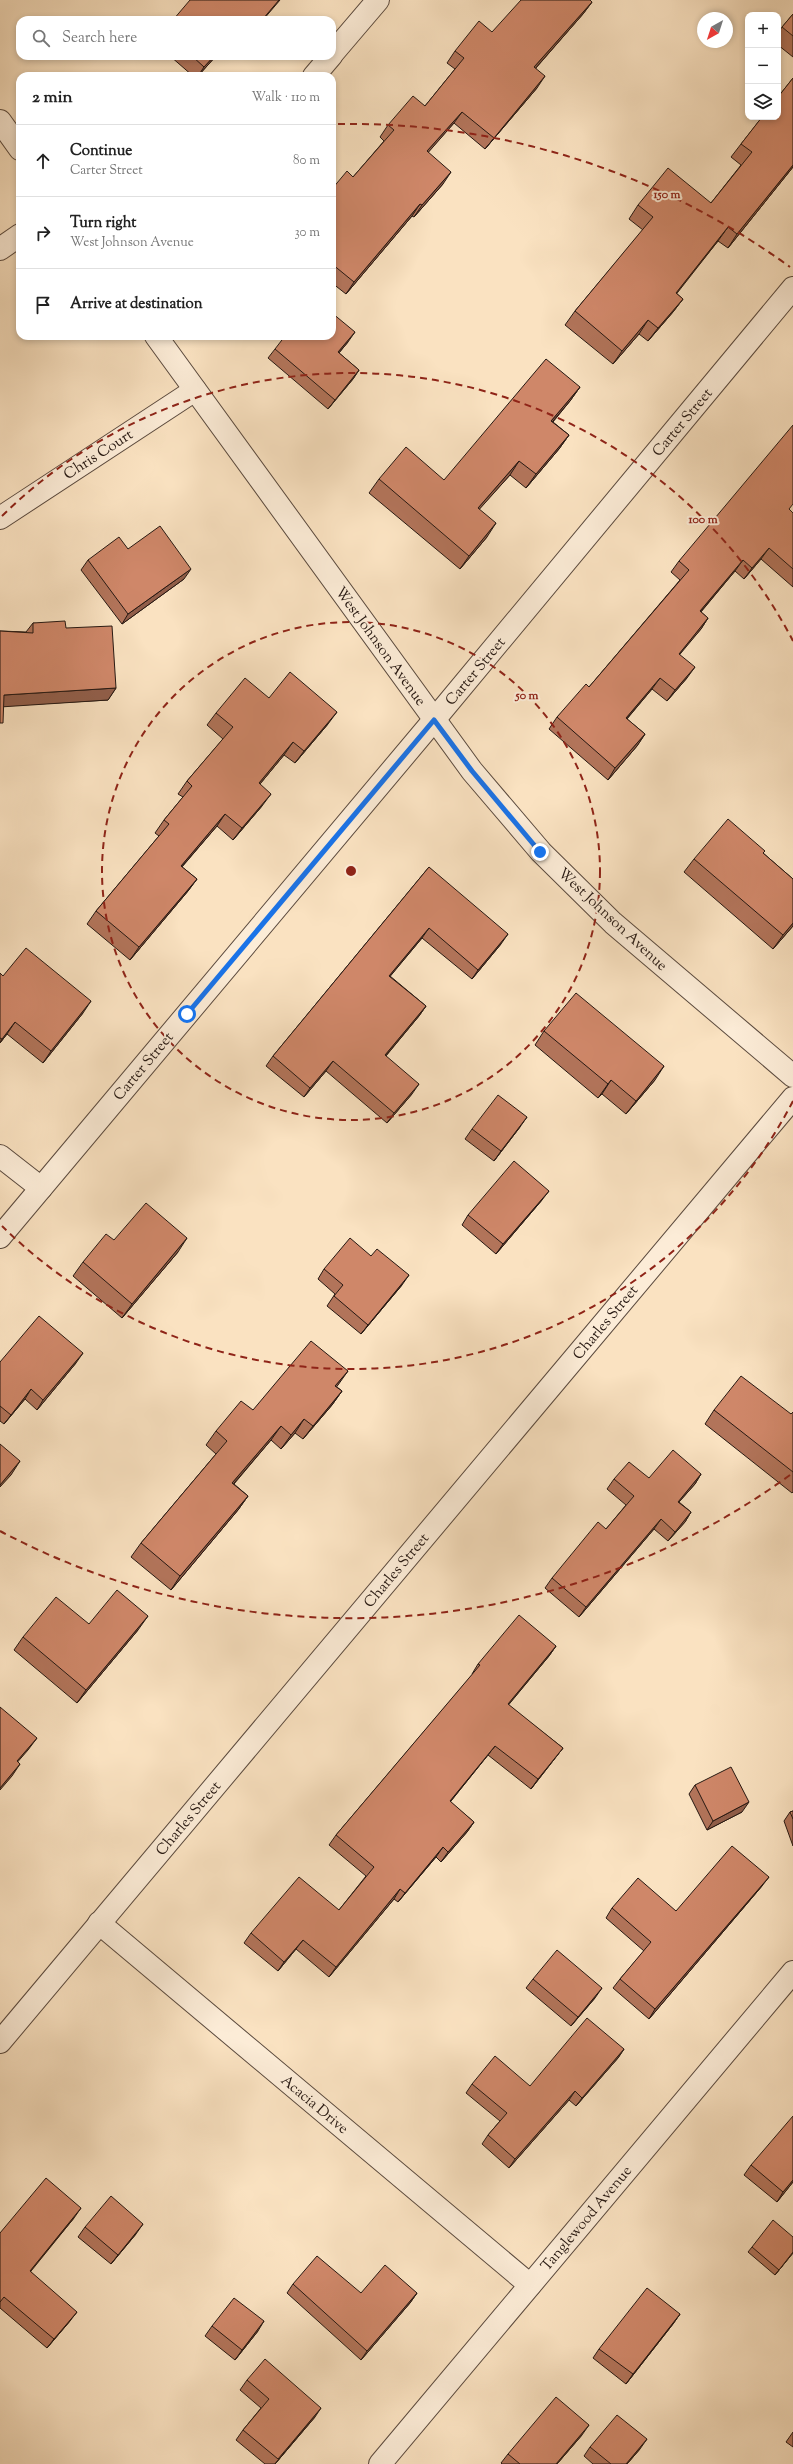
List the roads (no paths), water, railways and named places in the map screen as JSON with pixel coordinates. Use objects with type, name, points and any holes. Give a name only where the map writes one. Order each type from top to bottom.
[{"type":"street","points":[[336,49],[378,0]]},
{"type":"street","points":[[317,72],[327,60]]},
{"type":"street","points":[[0,121],[16,143]]},
{"type":"street","points":[[0,250],[16,238]]},
{"type":"street","name":"Carter Street","points":[[0,1236],[434,720],[793,288]]},
{"type":"street","name":"West Johnson Avenue","points":[[159,340],[434,720],[472,771],[540,852],[613,923],[793,1076]]},
{"type":"street","name":"Chris Court","points":[[0,518],[195,390]]},
{"type":"street","name":"Charles Street","points":[[0,2042],[793,1098]]},
{"type":"street","points":[[0,1156],[40,1188]]},
{"type":"street","name":"Acacia Drive","points":[[99,1923],[530,2285]]},
{"type":"street","name":"Tanglewood Avenue","points":[[380,2464],[793,1972]]}]
